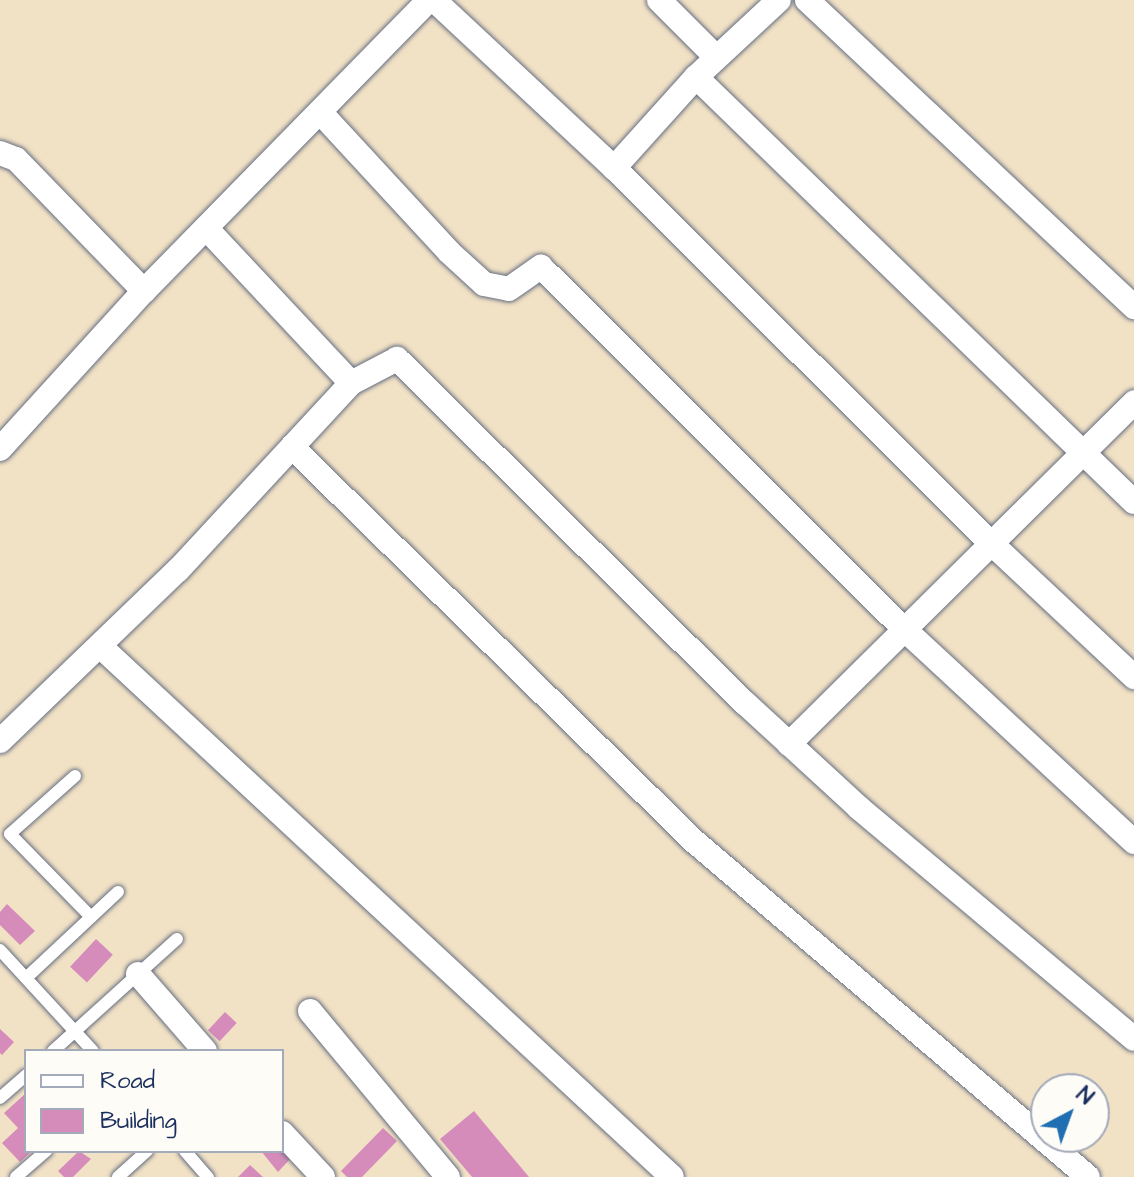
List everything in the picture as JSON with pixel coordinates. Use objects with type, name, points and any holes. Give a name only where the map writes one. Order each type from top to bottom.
[{"type":"street","points":[[0,449],[144,291],[431,0],[614,168],[992,544],[1134,677]]},
{"type":"street","points":[[659,0],[716,57]]},
{"type":"street","points":[[614,168],[696,77],[779,0]]},
{"type":"street","points":[[807,0],[1134,307]]},
{"type":"street","points":[[696,77],[1134,502]]},
{"type":"street","points":[[320,112],[449,252],[484,284],[509,289],[541,267],[903,628],[1134,842]]},
{"type":"street","points":[[0,153],[16,159],[144,291]]},
{"type":"street","points":[[206,228],[351,383]]},
{"type":"street","points":[[0,741],[100,646],[351,383],[397,359],[662,626],[789,744],[1134,1039]]},
{"type":"street","points":[[789,744],[1134,402]]},
{"type":"street","points":[[292,447],[695,842],[1088,1177]]},
{"type":"street","points":[[100,646],[672,1177]]},
{"type":"street","points":[[138,974],[203,1049]]},
{"type":"street","points":[[310,1011],[444,1176]]},
{"type":"street","points":[[284,1135],[323,1177]]},
{"type":"lane","points":[[75,776],[5,839],[91,917]]},
{"type":"lane","points":[[26,978],[118,892]]},
{"type":"lane","points":[[55,1049],[177,939]]},
{"type":"lane","points":[[0,950],[91,1049]]},
{"type":"lane","points":[[0,1098],[24,1077]]},
{"type":"lane","points":[[16,1177],[44,1153]]},
{"type":"lane","points":[[118,1177],[145,1153]]},
{"type":"lane","points":[[187,1153],[208,1177]]},
{"type":"building","points":[[7,904],[35,931],[20,945],[0,925],[0,912]]},
{"type":"building","points":[[96,939],[113,955],[87,982],[70,967]]},
{"type":"building","points":[[225,1012],[237,1023],[220,1041],[208,1030]]},
{"type":"building","points":[[0,1029],[14,1042],[2,1055],[0,1053]]},
{"type":"building","points":[[24,1095],[24,1153],[30,1153],[20,1162],[2,1143],[18,1128],[4,1113]]},
{"type":"building","points":[[474,1111],[529,1177],[472,1177],[440,1139]]},
{"type":"building","points":[[383,1128],[397,1141],[362,1177],[347,1177],[341,1171]]},
{"type":"building","points":[[284,1152],[291,1158],[278,1172],[263,1153]]},
{"type":"building","points":[[77,1153],[91,1159],[73,1177],[64,1177],[58,1171]]},
{"type":"building","points":[[250,1165],[263,1177],[238,1177]]}]
